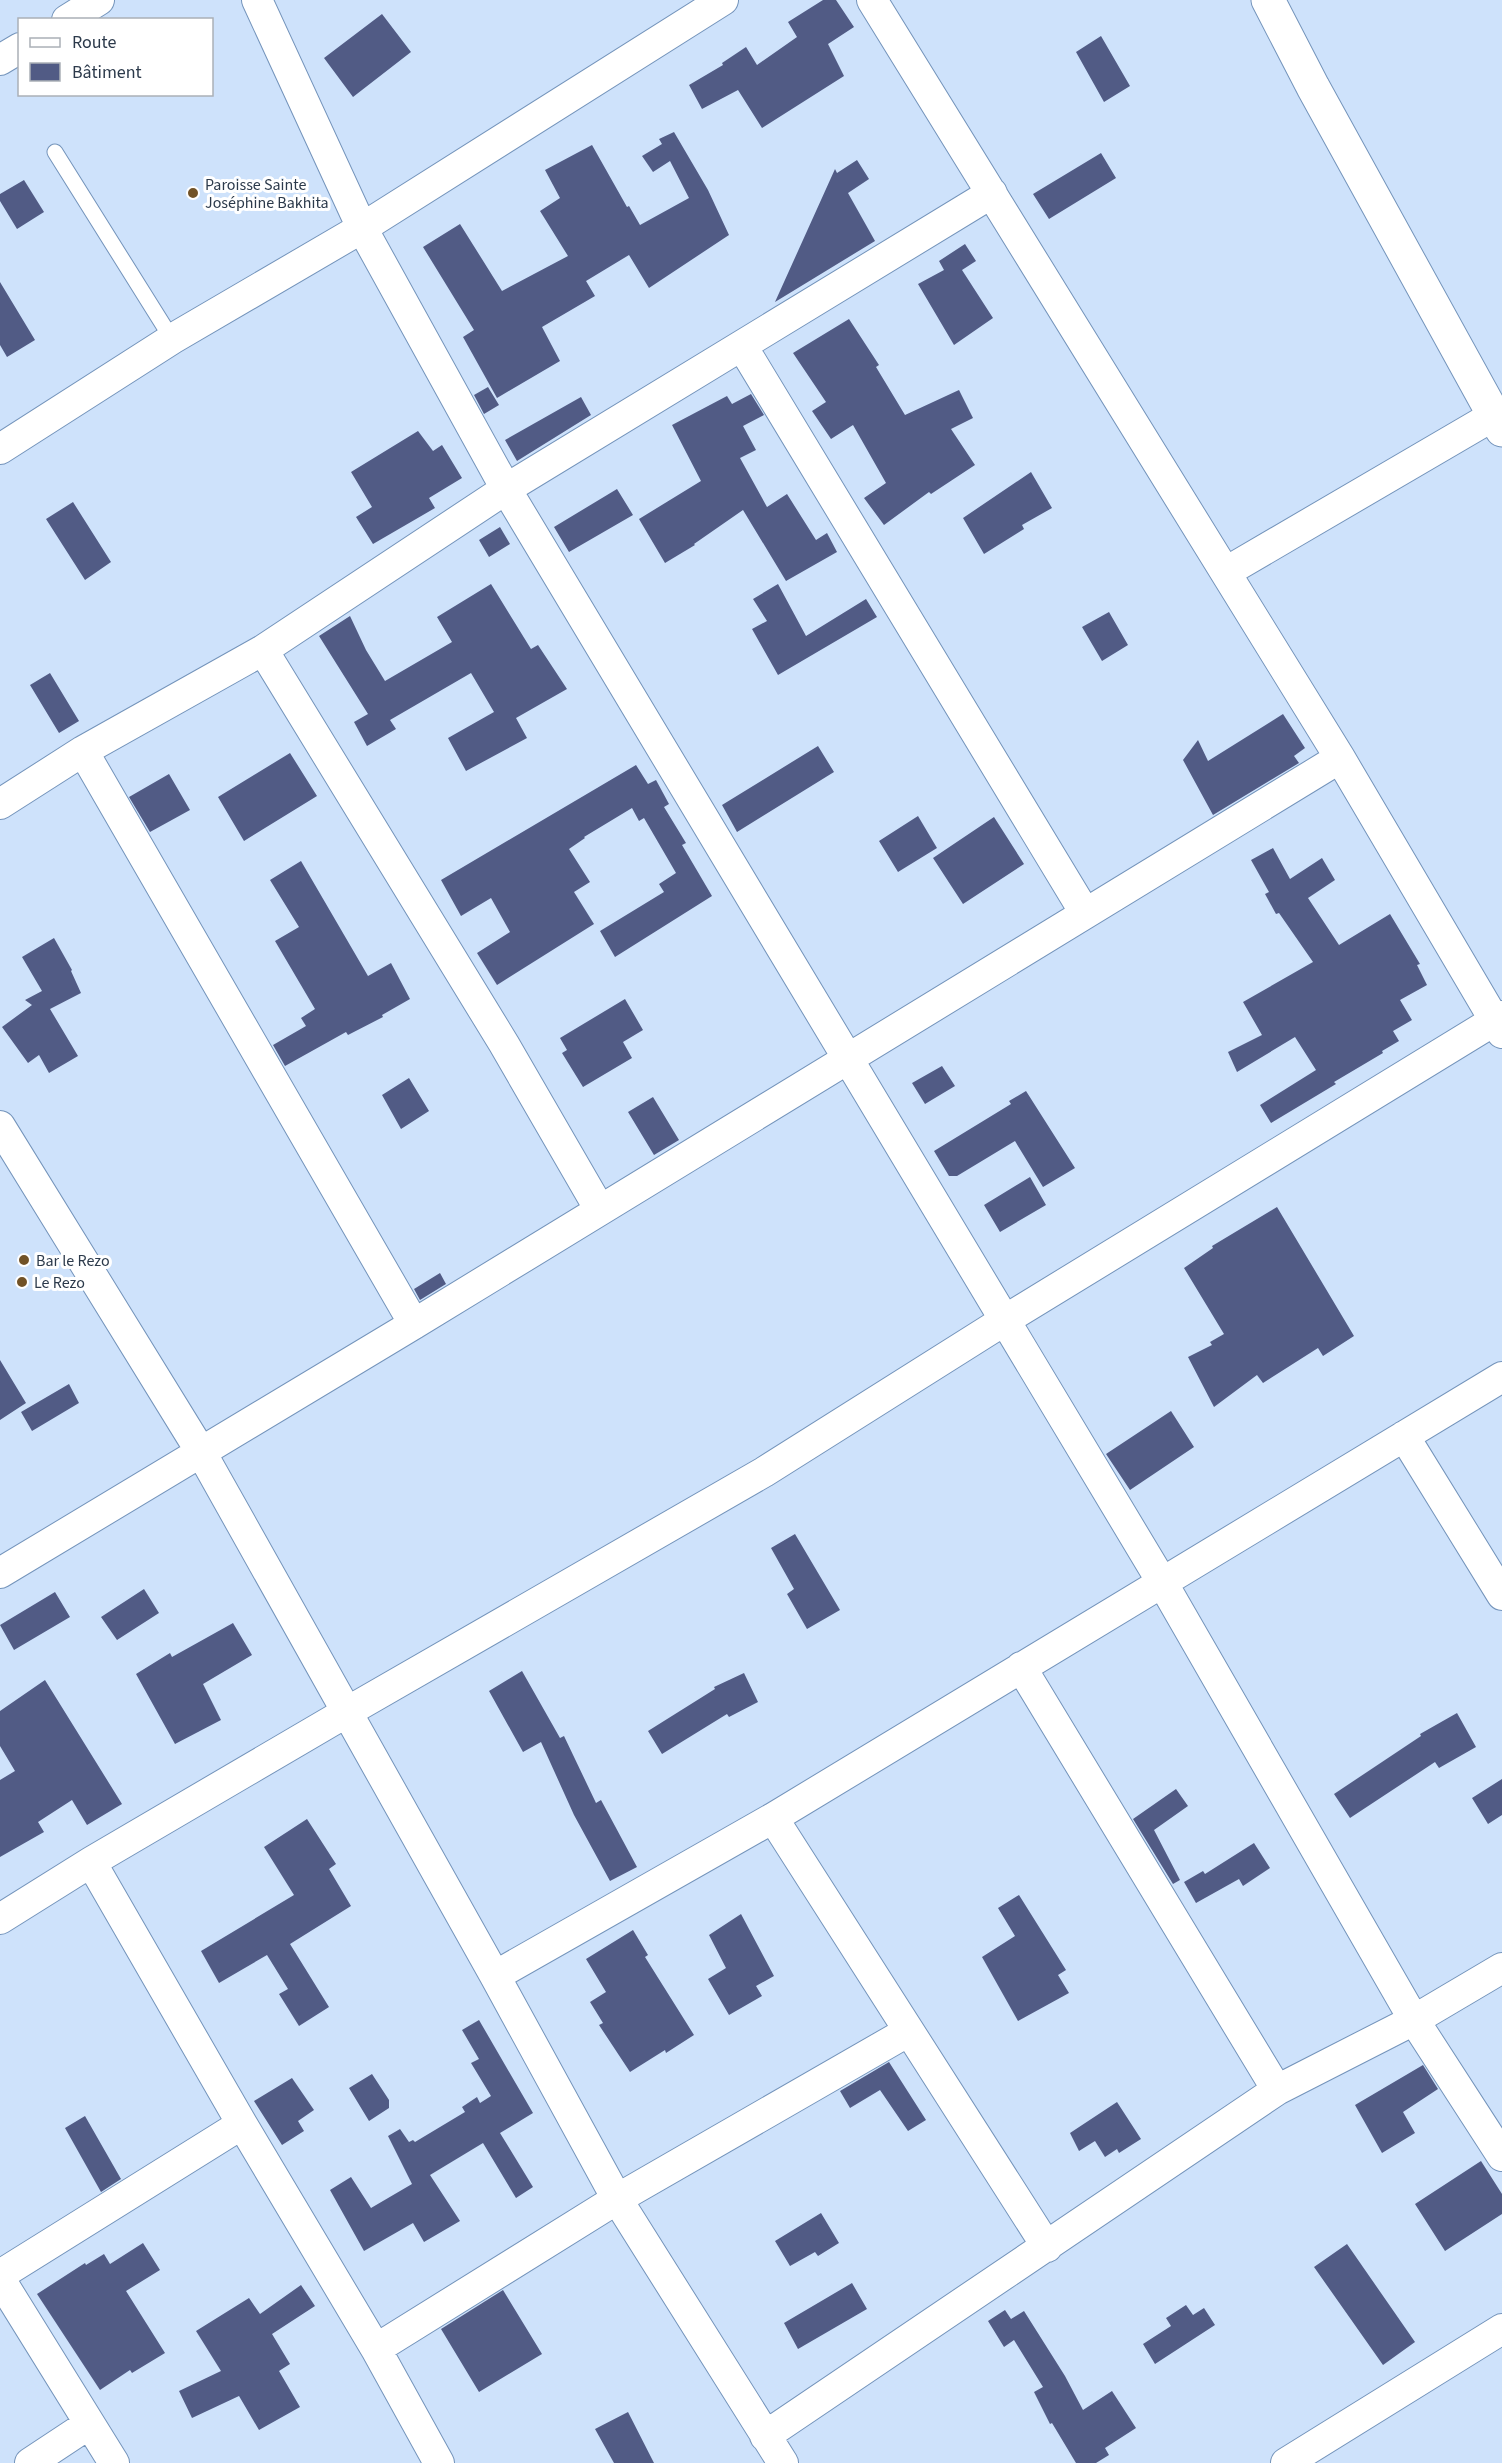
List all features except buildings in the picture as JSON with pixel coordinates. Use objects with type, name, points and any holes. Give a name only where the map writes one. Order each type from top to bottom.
[{"type":"street","points":[[69,18],[99,0]]},
{"type":"street","points":[[256,0],[362,228],[506,489],[1162,1582],[1414,2020],[1502,2156]]},
{"type":"street","points":[[0,449],[172,339],[362,228],[723,0]]},
{"type":"street","points":[[0,1919],[91,1862],[347,1712],[764,1472],[1005,1320],[1499,1024],[1340,758],[872,0]]},
{"type":"street","points":[[1226,572],[1497,423],[1312,87],[1268,0]]},
{"type":"street","points":[[0,60],[18,49]]},
{"type":"street","points":[[0,804],[83,751],[264,650],[506,489],[993,193]]},
{"type":"street","points":[[742,346],[1085,913]]},
{"type":"street","points":[[264,650],[504,1044],[600,1210]]},
{"type":"street","points":[[83,751],[414,1324]]},
{"type":"street","points":[[0,1573],[414,1324],[1340,758]]},
{"type":"street","points":[[0,1126],[201,1452],[495,1976],[617,2199],[783,2463]]},
{"type":"street","points":[[495,1976],[773,1818],[1502,1377]]},
{"type":"street","points":[[1404,1436],[1502,1594]]},
{"type":"street","points":[[1021,1668],[1277,2090]]},
{"type":"street","points":[[773,1818],[1047,2247]]},
{"type":"street","points":[[91,1862],[242,2124],[376,2349],[439,2463]]},
{"type":"street","points":[[765,2436],[1277,2090],[1414,2020],[1502,1968]]},
{"type":"street","points":[[376,2349],[617,2199],[909,2031]]},
{"type":"street","points":[[114,2463],[0,2277],[242,2124]]},
{"type":"street","points":[[1286,2463],[1502,2329]]},
{"type":"street","points":[[30,2463],[90,2424]]},
{"type":"lane","points":[[56,152],[172,339]]},
{"type":"place","name":"Paroisse Sainte Joséphine Bakhita","points":[[193,193]]},
{"type":"place","name":"Bar le Rezo","points":[[24,1260]]},
{"type":"place","name":"Le Rezo","points":[[22,1282]]}]
